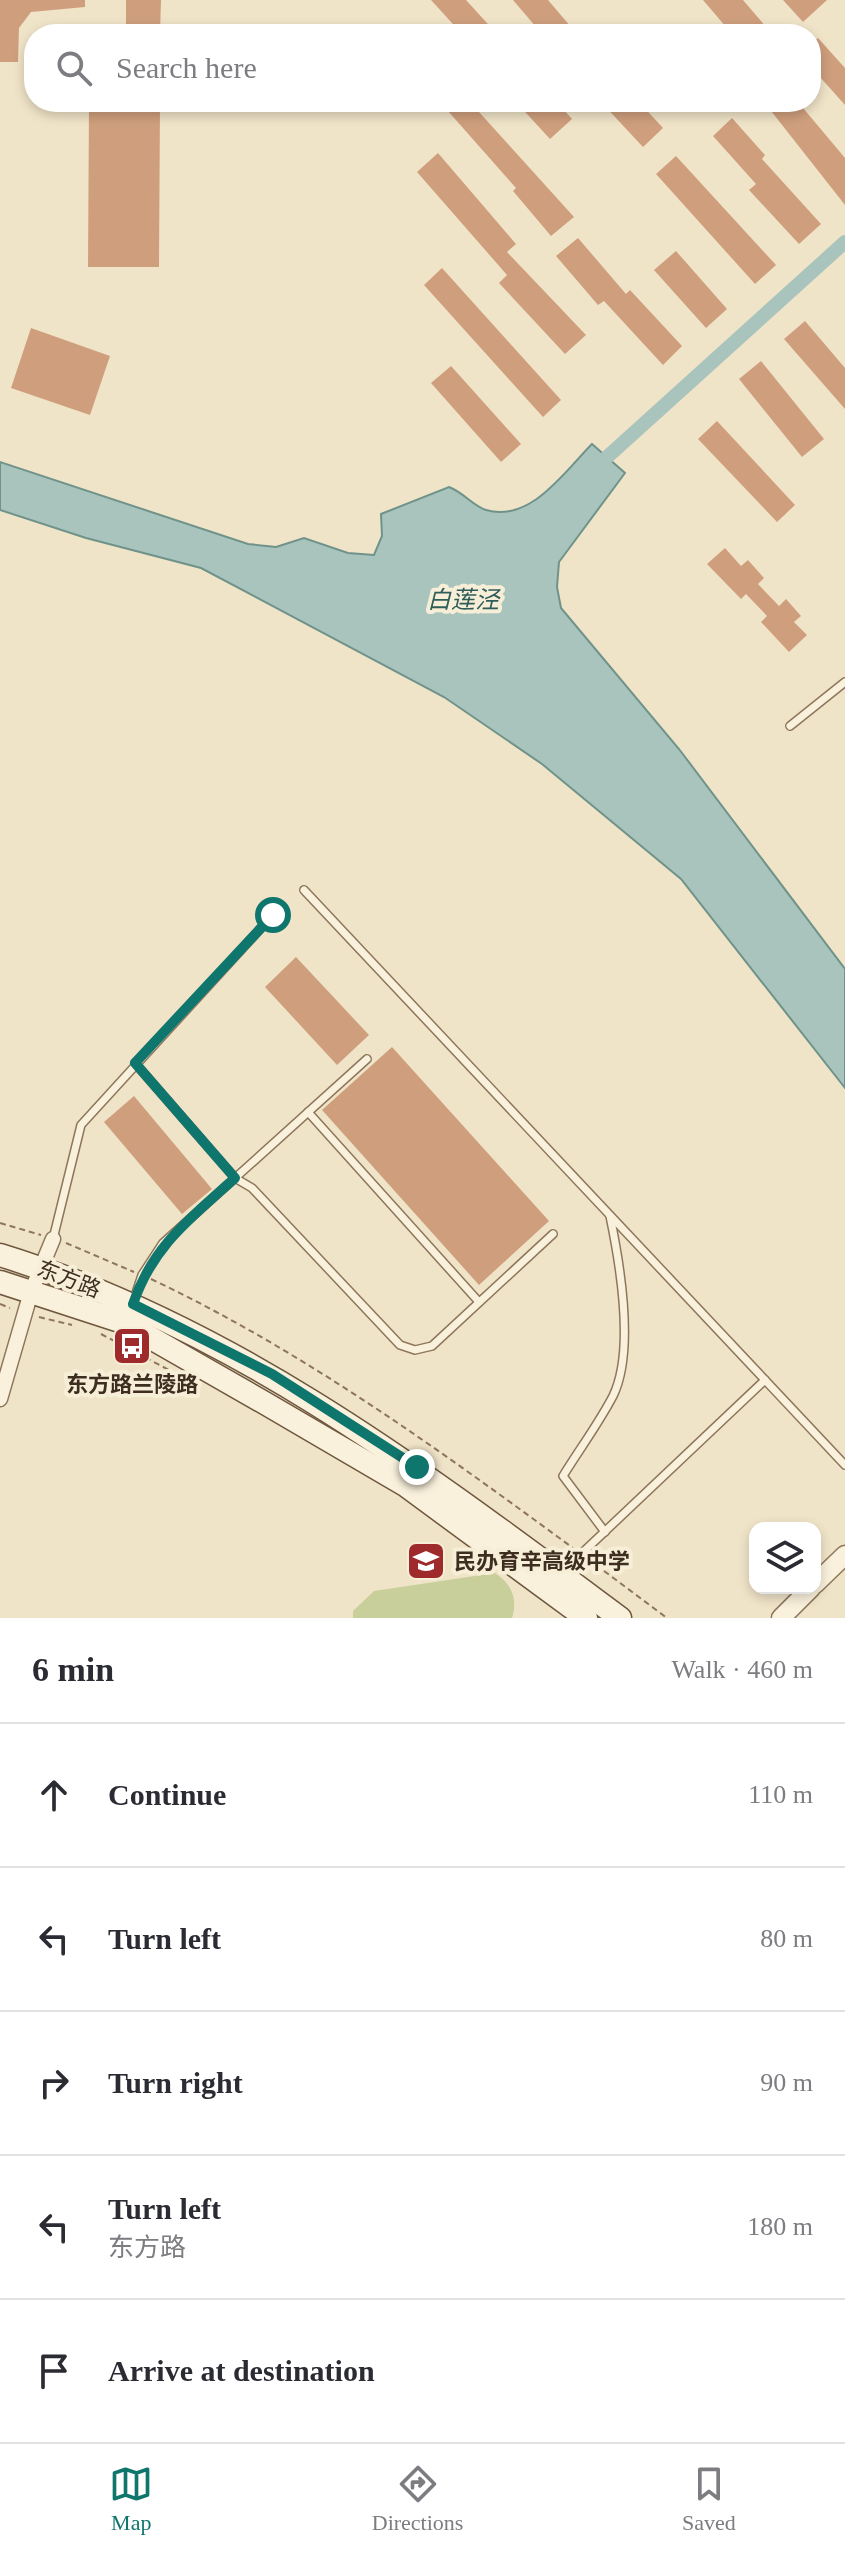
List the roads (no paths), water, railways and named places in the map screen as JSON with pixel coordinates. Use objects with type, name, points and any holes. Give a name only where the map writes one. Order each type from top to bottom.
[{"type":"main road","name":"东方路","points":[[0,1255],[133,1304],[272,1374],[417,1467],[620,1618]]},
{"type":"main road","name":"东方路","points":[[0,1282],[28,1303],[123,1322],[405,1485],[586,1618]]},
{"type":"street","points":[[0,1399],[28,1303],[53,1239]]},
{"type":"street","points":[[821,1578],[845,1555]]},
{"type":"street","points":[[781,1618],[805,1594]]},
{"type":"lane","points":[[790,726],[845,682]]},
{"type":"lane","points":[[304,890],[845,1465]]},
{"type":"lane","points":[[53,1239],[81,1125],[273,915]]},
{"type":"lane","points":[[133,1304],[142,1275],[163,1243],[367,1059]]},
{"type":"lane","points":[[135,1063],[235,1178],[252,1188],[400,1345],[415,1350],[432,1346],[553,1234]]},
{"type":"lane","points":[[308,1112],[479,1302]]},
{"type":"lane","points":[[605,1532],[563,1476],[614,1393],[623,1345],[619,1261],[609,1214]]},
{"type":"lane","points":[[561,1574],[765,1380]]},
{"type":"water","name":"白莲泾","points":[[592,444],[625,473],[559,562],[557,587],[561,608],[679,749],[845,969],[845,1088],[681,879],[542,764],[444,697],[201,568],[86,538],[0,510],[0,462],[248,544],[276,547],[304,538],[348,553],[374,555],[382,536],[381,514],[449,487],[486,510],[502,512],[518,509],[546,492]]},
{"type":"waterway","points":[[595,468],[845,242]]},
{"type":"place","name":"东方路兰陵路","points":[[132,1346]]},
{"type":"place","name":"民办育辛高级中学","points":[[426,1561]]}]
